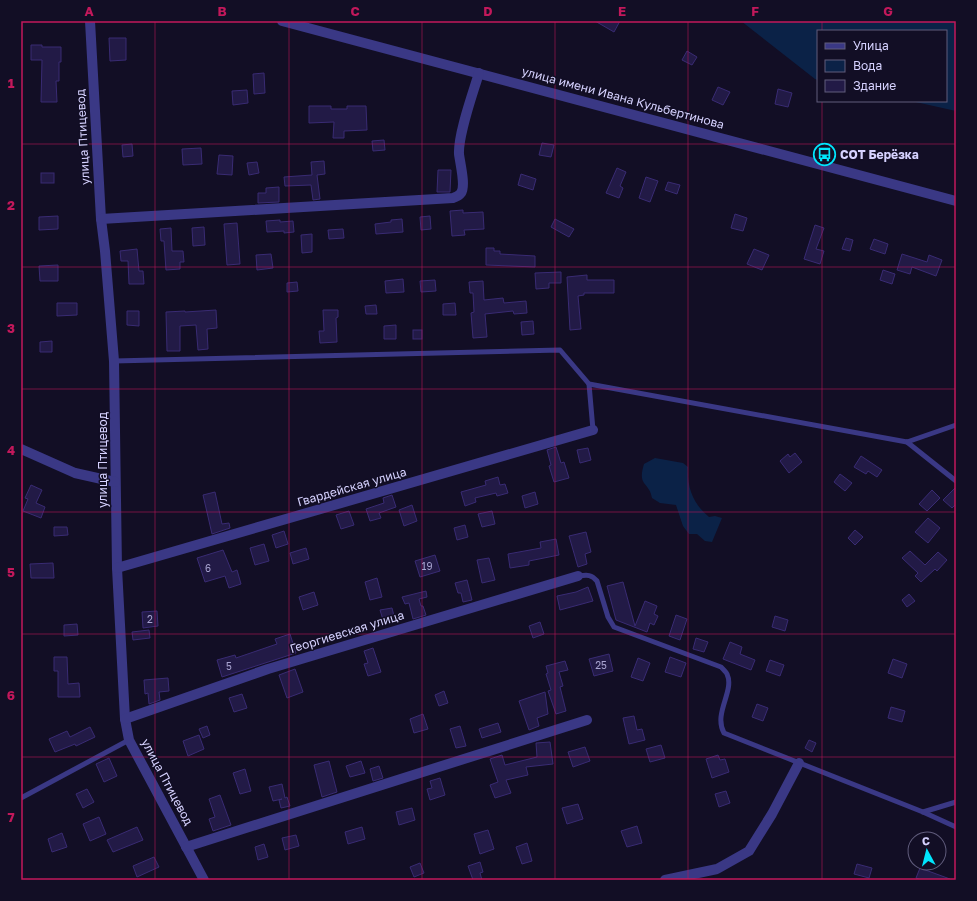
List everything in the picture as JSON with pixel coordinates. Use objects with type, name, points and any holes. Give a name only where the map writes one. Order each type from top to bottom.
[{"type":"street","name":"улица Птицевод","points":[[90,21],[100,219],[105,251],[114,361],[117,568],[126,719],[129,740],[204,880]]},
{"type":"street","name":"улица имени Ивана Кульбертинова","points":[[282,21],[956,201]]},
{"type":"street","points":[[100,219],[454,198],[462,192],[463,187],[459,152],[462,131],[479,73]]},
{"type":"street","name":"Гвардейская улица","points":[[117,568],[593,430]]},
{"type":"street","points":[[21,449],[75,473],[115,482]]},
{"type":"street","name":"Георгиевская улица","points":[[126,719],[268,669],[578,576]]},
{"type":"street","points":[[186,847],[587,720]]},
{"type":"street","points":[[665,880],[716,869],[749,851],[772,814],[799,763]]},
{"type":"lane","points":[[114,361],[560,350],[589,384],[593,430]]},
{"type":"lane","points":[[589,384],[907,442],[956,481]]},
{"type":"lane","points":[[907,442],[956,425]]},
{"type":"lane","points":[[578,576],[593,576],[597,581],[608,617],[614,627],[721,667],[727,674],[729,682],[720,726],[724,733],[923,812],[956,828]]},
{"type":"lane","points":[[21,798],[129,740]]},
{"type":"lane","points":[[923,812],[956,802]]},
{"type":"water","points":[[741,21],[956,21],[956,111],[916,102],[947,102],[947,30],[817,30],[817,80]]},
{"type":"water","points":[[655,458],[683,463],[688,467],[690,489],[699,507],[709,517],[715,516],[722,518],[712,542],[705,541],[697,534],[689,534],[683,526],[676,505],[660,503],[652,498],[651,493],[644,483],[642,471],[644,464]]},
{"type":"building","points":[[595,21],[620,21],[614,32]]},
{"type":"building","points":[[109,38],[126,38],[126,60],[110,61]]},
{"type":"building","points":[[31,45],[42,45],[42,47],[61,47],[59,81],[56,81],[57,102],[41,102],[42,60],[31,60]]},
{"type":"building","points":[[687,51],[697,57],[692,65],[682,60]]},
{"type":"building","points":[[264,73],[265,93],[254,94],[253,74]]},
{"type":"building","points":[[718,87],[730,92],[723,105],[712,100]]},
{"type":"building","points":[[778,89],[792,93],[788,107],[775,104]]},
{"type":"building","points":[[247,90],[248,103],[233,105],[232,91]]},
{"type":"building","points":[[309,106],[331,106],[331,109],[347,109],[347,106],[366,106],[367,130],[344,131],[344,138],[333,138],[334,122],[309,123]]},
{"type":"building","points":[[384,140],[385,150],[373,151],[372,141]]},
{"type":"building","points":[[542,143],[554,145],[551,157],[539,155]]},
{"type":"building","points":[[132,144],[133,156],[123,157],[122,145]]},
{"type":"building","points":[[201,148],[202,164],[183,165],[182,149]]},
{"type":"building","points":[[219,155],[233,156],[232,175],[217,174]]},
{"type":"building","points":[[324,161],[325,174],[317,175],[320,199],[313,200],[311,185],[285,186],[284,177],[312,175],[311,162]]},
{"type":"building","points":[[257,162],[259,173],[249,175],[247,163]]},
{"type":"building","points":[[617,168],[626,172],[620,186],[623,188],[619,198],[606,193]]},
{"type":"building","points":[[438,170],[451,170],[450,192],[437,192]]},
{"type":"building","points":[[41,173],[54,173],[54,183],[41,183]]},
{"type":"building","points":[[521,174],[536,179],[533,190],[518,185]]},
{"type":"building","points":[[646,177],[658,181],[650,202],[639,198]]},
{"type":"building","points":[[668,182],[680,185],[677,194],[665,190]]},
{"type":"building","points":[[279,187],[279,202],[258,203],[258,193],[266,193],[266,188]]},
{"type":"building","points":[[463,210],[463,213],[483,212],[484,229],[464,230],[465,235],[452,236],[450,211]]},
{"type":"building","points":[[735,214],[747,218],[743,231],[731,228]]},
{"type":"building","points":[[58,216],[58,229],[39,230],[39,217]]},
{"type":"building","points":[[430,216],[431,229],[421,230],[420,217]]},
{"type":"building","points":[[402,219],[403,232],[376,234],[375,224]]},
{"type":"building","points":[[555,219],[574,229],[569,237],[551,227]]},
{"type":"building","points":[[280,220],[280,222],[293,221],[294,232],[267,232],[266,221]]},
{"type":"building","points":[[237,223],[240,264],[227,265],[224,224]]},
{"type":"building","points":[[815,225],[824,228],[816,249],[824,251],[820,264],[804,259]]},
{"type":"building","points":[[204,227],[205,245],[193,246],[192,228]]},
{"type":"building","points":[[171,228],[172,251],[183,251],[184,262],[180,262],[180,269],[166,270],[164,241],[161,241],[160,229]]},
{"type":"building","points":[[343,229],[344,238],[329,239],[328,230]]},
{"type":"building","points":[[312,234],[312,252],[302,253],[301,235]]},
{"type":"building","points":[[846,238],[853,240],[850,251],[842,249]]},
{"type":"building","points":[[874,239],[888,244],[885,254],[870,249]]},
{"type":"building","points":[[486,248],[494,248],[494,251],[500,251],[500,254],[535,256],[535,267],[486,265]]},
{"type":"building","points":[[137,249],[139,271],[143,271],[144,284],[129,284],[128,261],[121,261],[120,251]]},
{"type":"building","points":[[754,249],[769,255],[762,270],[747,264]]},
{"type":"building","points":[[271,254],[273,268],[257,270],[256,255]]},
{"type":"building","points":[[902,254],[927,262],[929,255],[942,260],[936,276],[912,267],[910,274],[897,270]]},
{"type":"building","points":[[58,265],[58,281],[40,281],[39,266]]},
{"type":"building","points":[[883,270],[895,274],[892,284],[880,280]]},
{"type":"building","points":[[561,272],[561,283],[549,283],[549,288],[536,289],[535,273]]},
{"type":"building","points":[[587,275],[587,280],[614,280],[614,293],[584,293],[584,295],[578,296],[581,329],[570,330],[567,277]]},
{"type":"building","points":[[403,279],[404,292],[386,293],[385,281]]},
{"type":"building","points":[[435,280],[436,291],[421,292],[420,281]]},
{"type":"building","points":[[483,281],[484,300],[503,298],[504,303],[526,301],[527,313],[514,314],[513,311],[485,314],[487,337],[473,338],[471,313],[474,312],[473,293],[470,293],[469,282]]},
{"type":"building","points":[[297,282],[298,291],[287,292],[287,283]]},
{"type":"building","points":[[57,303],[77,303],[77,315],[57,316]]},
{"type":"building","points":[[455,303],[456,315],[443,315],[443,304]]},
{"type":"building","points":[[376,305],[377,314],[366,314],[365,306]]},
{"type":"building","points":[[216,310],[217,328],[207,329],[208,349],[198,350],[196,325],[180,326],[180,351],[167,351],[166,312]]},
{"type":"building","points":[[323,310],[338,310],[338,317],[336,318],[337,342],[320,343],[319,331],[324,331]]},
{"type":"building","points":[[127,311],[139,311],[139,326],[127,325]]},
{"type":"building","points":[[533,321],[534,334],[522,335],[521,322]]},
{"type":"building","points":[[396,325],[396,339],[384,339],[384,326]]},
{"type":"building","points":[[413,330],[422,330],[422,339],[413,339]]},
{"type":"building","points":[[52,341],[52,352],[40,352],[40,342]]},
{"type":"building","points":[[556,447],[561,463],[564,462],[569,478],[554,482],[549,466],[551,465],[547,450]]},
{"type":"building","points":[[588,448],[591,460],[580,463],[577,450]]},
{"type":"building","points":[[795,453],[802,462],[789,473],[780,461],[788,454],[790,457]]},
{"type":"building","points":[[861,456],[882,470],[877,477],[868,471],[866,474],[854,467]]},
{"type":"building","points":[[840,474],[852,483],[845,491],[834,482]]},
{"type":"building","points":[[498,477],[500,485],[505,484],[508,493],[497,496],[496,493],[475,498],[476,502],[465,506],[461,492],[486,485],[485,481]]},
{"type":"building","points":[[31,485],[42,490],[36,503],[45,507],[41,518],[23,511],[28,499],[25,498]]},
{"type":"building","points":[[956,487],[956,504],[952,508],[943,500]]},
{"type":"building","points":[[932,490],[940,498],[927,511],[919,504]]},
{"type":"building","points":[[215,492],[222,524],[229,523],[230,528],[212,534],[203,495]]},
{"type":"building","points":[[535,492],[538,504],[525,508],[522,496]]},
{"type":"building","points":[[392,495],[396,507],[379,513],[381,518],[370,521],[366,509],[384,503],[383,498]]},
{"type":"building","points":[[412,505],[417,521],[404,526],[399,510]]},
{"type":"building","points":[[349,511],[354,525],[341,529],[336,515]]},
{"type":"building","points":[[492,511],[495,524],[482,527],[478,514]]},
{"type":"building","points":[[928,518],[940,528],[928,543],[915,532]]},
{"type":"building","points":[[465,525],[468,537],[457,540],[454,528]]},
{"type":"building","points":[[54,527],[67,527],[68,535],[54,536]]},
{"type":"building","points":[[855,530],[863,537],[855,545],[848,538]]},
{"type":"building","points":[[284,531],[288,544],[276,548],[272,535]]},
{"type":"building","points":[[586,532],[591,552],[585,554],[587,564],[578,567],[569,536]]},
{"type":"building","points":[[556,539],[559,555],[529,561],[529,565],[510,568],[508,554],[541,548],[540,542]]},
{"type":"building","points":[[264,544],[269,561],[255,565],[250,548]]},
{"type":"building","points":[[306,548],[309,559],[293,564],[290,553]]},
{"type":"building","points":[[223,550],[232,572],[237,570],[241,584],[229,588],[225,576],[205,582],[197,558]]},
{"type":"building","points":[[910,551],[925,565],[938,552],[947,560],[937,571],[935,569],[921,582],[915,576],[918,573],[902,558]]},
{"type":"building","points":[[435,555],[440,571],[420,577],[415,561]]},
{"type":"building","points":[[489,558],[495,580],[482,583],[477,560]]},
{"type":"building","points":[[53,563],[54,578],[31,578],[30,564]]},
{"type":"building","points":[[377,578],[382,597],[370,600],[365,582]]},
{"type":"building","points":[[467,580],[472,600],[463,602],[461,593],[458,593],[455,583]]},
{"type":"building","points":[[623,582],[635,626],[645,601],[657,606],[654,614],[658,616],[654,625],[650,623],[647,632],[616,620],[607,586]]},
{"type":"building","points":[[588,587],[593,601],[560,610],[557,596],[576,592]]},
{"type":"building","points":[[426,591],[427,597],[419,599],[426,615],[413,619],[409,603],[405,604],[402,597]]},
{"type":"building","points":[[314,592],[318,605],[303,610],[299,597]]},
{"type":"building","points":[[909,594],[915,601],[907,607],[902,600]]},
{"type":"building","points":[[392,608],[395,620],[384,623],[380,610]]},
{"type":"building","points":[[157,611],[158,626],[143,628],[142,612]]},
{"type":"building","points":[[676,615],[687,619],[680,640],[669,636]]},
{"type":"building","points":[[775,616],[788,620],[785,631],[772,627]]},
{"type":"building","points":[[540,622],[544,634],[533,638],[529,626]]},
{"type":"building","points":[[77,624],[78,635],[64,636],[64,625]]},
{"type":"building","points":[[149,630],[150,638],[133,640],[132,632]]},
{"type":"building","points":[[290,634],[296,653],[222,677],[217,660],[235,655],[236,658],[277,644],[275,639]]},
{"type":"building","points":[[696,638],[708,642],[704,652],[693,649]]},
{"type":"building","points":[[730,642],[742,647],[740,654],[755,660],[751,670],[723,659]]},
{"type":"building","points":[[373,648],[381,672],[368,676],[364,664],[368,663],[364,651]]},
{"type":"building","points":[[609,654],[613,671],[594,676],[589,659]]},
{"type":"building","points":[[54,657],[67,657],[68,684],[79,683],[80,697],[58,697],[58,671],[54,671]]},
{"type":"building","points":[[670,657],[686,663],[681,677],[665,672]]},
{"type":"building","points":[[638,658],[650,663],[643,681],[631,677]]},
{"type":"building","points":[[893,659],[907,664],[902,678],[888,673]]},
{"type":"building","points":[[770,660],[784,665],[780,676],[766,671]]},
{"type":"building","points":[[565,661],[568,670],[559,672],[563,686],[560,687],[566,711],[556,714],[548,691],[551,690],[546,674],[548,673],[546,666]]},
{"type":"building","points":[[295,669],[303,692],[287,698],[279,675]]},
{"type":"building","points":[[168,678],[169,691],[159,692],[160,700],[149,704],[148,693],[145,694],[144,680]]},
{"type":"building","points":[[444,691],[448,703],[439,706],[435,695]]},
{"type":"building","points":[[545,692],[548,714],[537,718],[539,726],[529,730],[519,701]]},
{"type":"building","points":[[242,694],[247,708],[234,712],[229,698]]},
{"type":"building","points":[[757,704],[768,708],[763,721],[752,717]]},
{"type":"building","points":[[891,707],[905,711],[902,722],[888,718]]},
{"type":"building","points":[[423,714],[428,729],[414,733],[410,719]]},
{"type":"building","points":[[634,716],[637,730],[642,729],[645,740],[629,744],[623,718]]},
{"type":"building","points":[[498,723],[501,732],[482,738],[479,729]]},
{"type":"building","points":[[207,726],[210,735],[203,738],[199,729]]},
{"type":"building","points":[[460,726],[466,746],[456,748],[450,729]]},
{"type":"building","points":[[90,727],[95,737],[76,746],[75,744],[55,752],[49,739],[67,731],[70,737]]},
{"type":"building","points":[[199,735],[204,749],[188,756],[183,741]]},
{"type":"building","points":[[809,740],[816,743],[812,752],[805,748]]},
{"type":"building","points":[[550,742],[553,764],[526,767],[528,775],[506,780],[511,793],[495,798],[490,785],[498,782],[490,759],[502,755],[505,765],[537,757],[536,743]]},
{"type":"building","points":[[661,745],[665,758],[650,762],[646,749]]},
{"type":"building","points":[[585,747],[590,761],[573,767],[568,752]]},
{"type":"building","points":[[718,755],[720,760],[725,759],[729,772],[712,778],[706,759]]},
{"type":"building","points":[[109,758],[117,776],[104,782],[96,764]]},
{"type":"building","points":[[329,761],[337,792],[322,797],[314,765]]},
{"type":"building","points":[[361,761],[365,773],[350,777],[346,766]]},
{"type":"building","points":[[379,766],[383,778],[373,781],[370,769]]},
{"type":"building","points":[[245,769],[251,791],[240,794],[233,773]]},
{"type":"building","points":[[440,778],[445,795],[430,800],[427,789],[432,788],[430,781]]},
{"type":"building","points":[[282,784],[285,798],[287,797],[290,806],[281,808],[279,800],[282,799],[273,801],[269,787]]},
{"type":"building","points":[[87,789],[94,802],[83,808],[76,794]]},
{"type":"building","points":[[726,791],[730,803],[719,807],[715,794]]},
{"type":"building","points":[[220,795],[231,825],[213,831],[209,819],[215,817],[209,799]]},
{"type":"building","points":[[578,804],[583,819],[567,824],[562,808]]},
{"type":"building","points":[[412,808],[415,820],[399,825],[396,812]]},
{"type":"building","points":[[99,817],[106,834],[90,841],[83,824]]},
{"type":"building","points":[[637,826],[642,843],[627,847],[621,831]]},
{"type":"building","points":[[137,827],[143,840],[113,852],[107,840]]},
{"type":"building","points":[[362,827],[365,839],[348,844],[345,832]]},
{"type":"building","points":[[488,830],[494,849],[480,854],[474,834]]},
{"type":"building","points":[[62,833],[67,847],[52,852],[48,839]]},
{"type":"building","points":[[296,835],[299,846],[285,850],[282,838]]},
{"type":"building","points":[[527,843],[532,861],[522,864],[516,847]]},
{"type":"building","points":[[264,844],[268,857],[258,860],[255,847]]},
{"type":"building","points":[[154,857],[159,867],[137,877],[133,866]]},
{"type":"building","points":[[480,862],[483,872],[480,873],[482,880],[473,880],[468,866]]},
{"type":"building","points":[[420,863],[424,873],[414,877],[410,867]]},
{"type":"building","points":[[857,864],[872,868],[869,878],[854,874]]},
{"type":"building","points":[[919,871],[928,871],[950,880],[921,880],[916,878]]},
{"type":"place","name":"СОТ Берёзка","points":[[824,155]]}]
